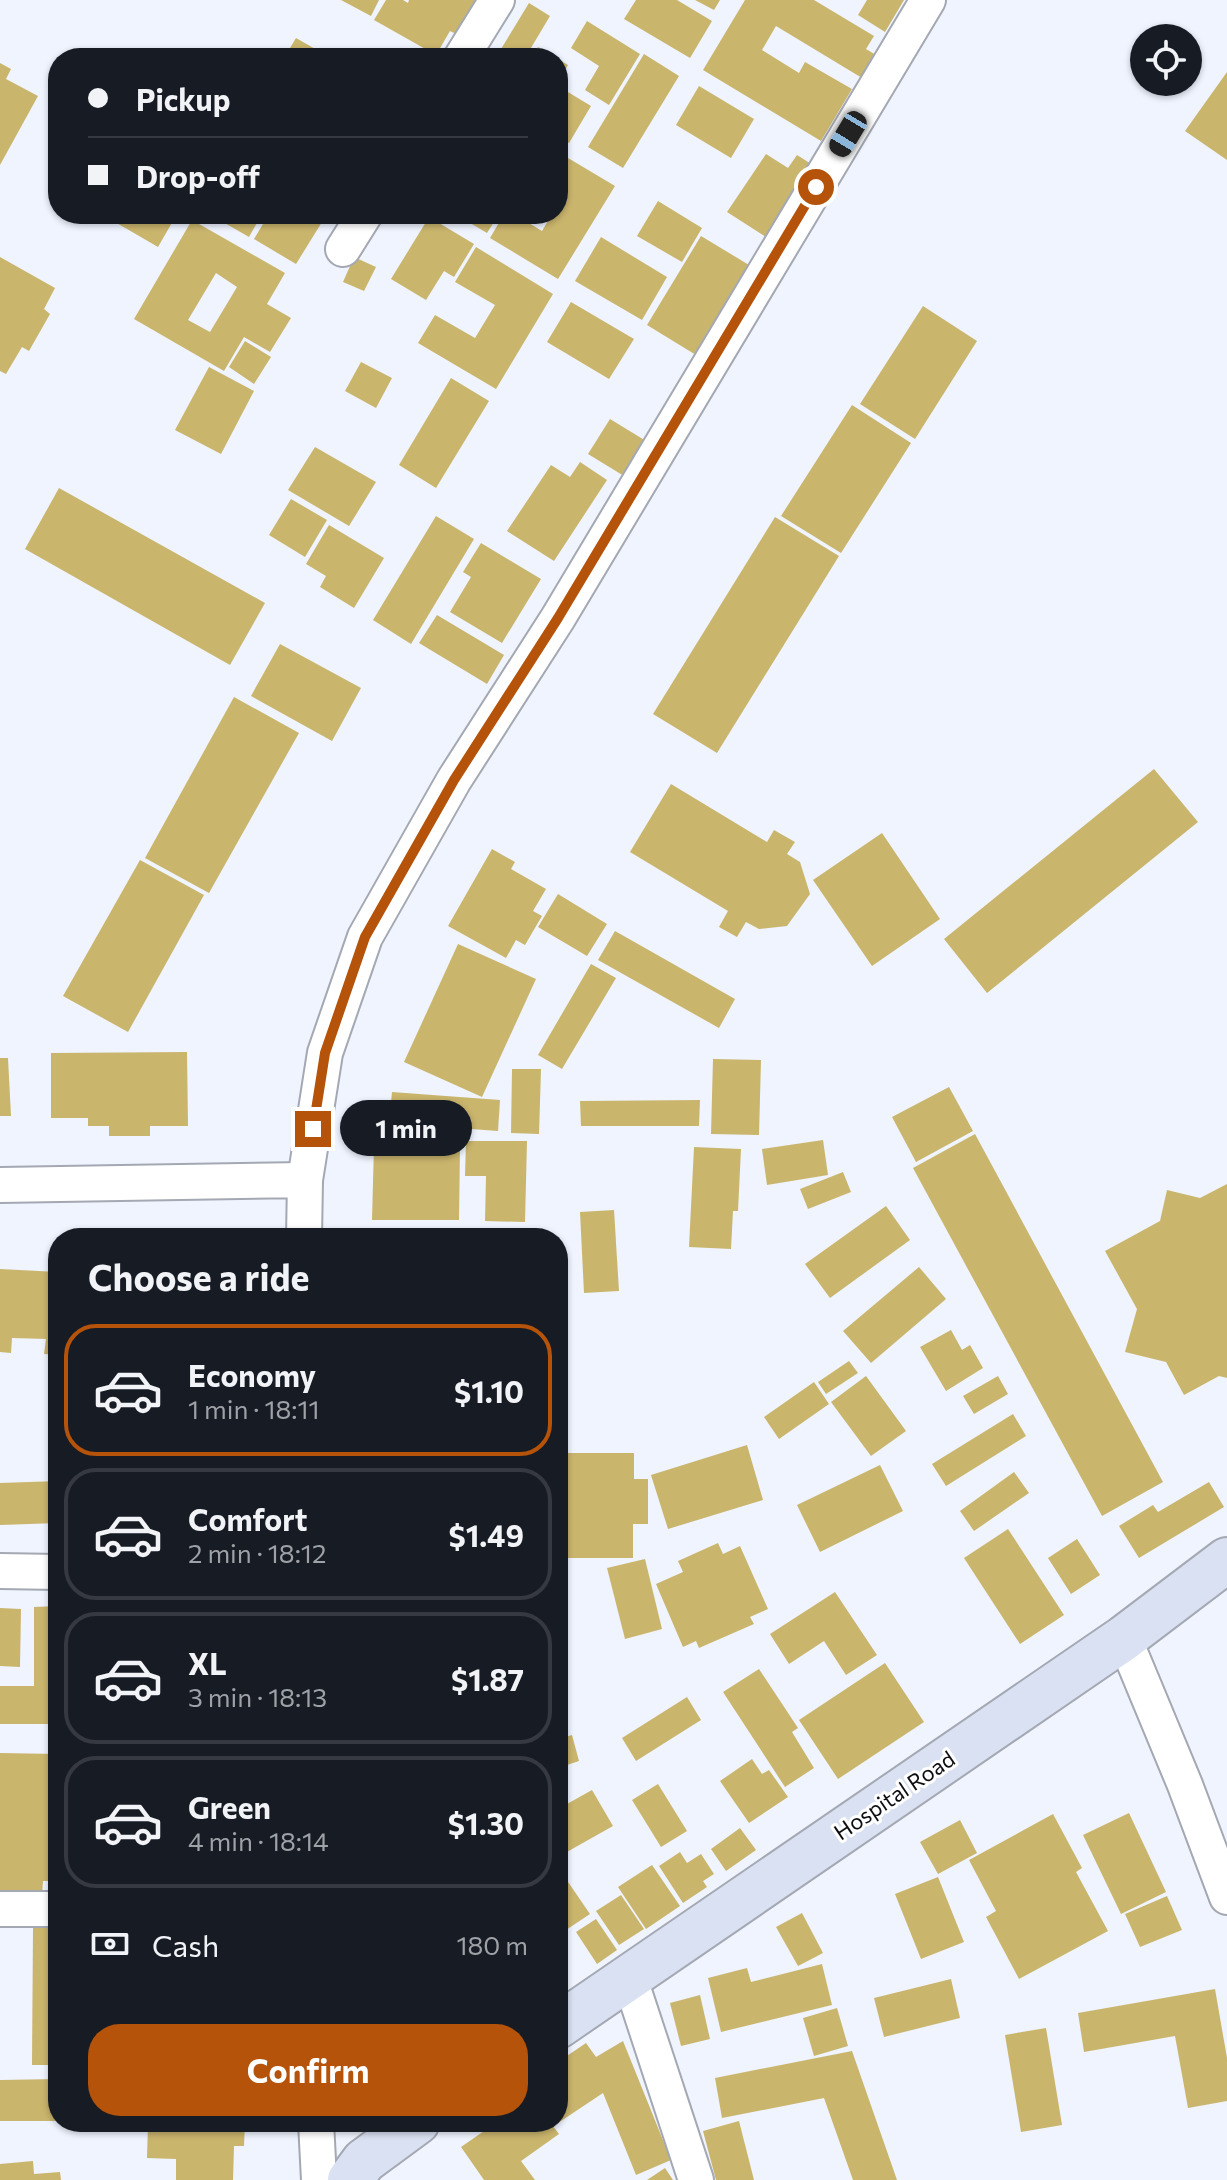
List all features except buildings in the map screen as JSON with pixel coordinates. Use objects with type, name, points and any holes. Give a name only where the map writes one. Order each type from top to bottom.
[{"type":"street","points":[[467,48],[497,0]]},
{"type":"street","points":[[304,1228],[305,1180],[325,1053],[365,937],[454,780],[566,604],[928,0]]},
{"type":"street","points":[[343,249],[359,224]]},
{"type":"street","points":[[0,1185],[305,1180]]},
{"type":"street","name":"Hospital Road","points":[[568,2019],[1124,1638],[1227,1560]]},
{"type":"street","points":[[0,1571],[48,1572]]},
{"type":"street","points":[[1124,1638],[1227,1897]]},
{"type":"street","points":[[0,1909],[48,1909]]},
{"type":"street","points":[[629,1976],[696,2180]]},
{"type":"street","points":[[317,2132],[319,2180]]},
{"type":"street","points":[[350,2180],[364,2161],[403,2132]]},
{"type":"route","points":[[313,1129],[325,1053],[365,937],[454,780],[558,618],[816,187]]}]
